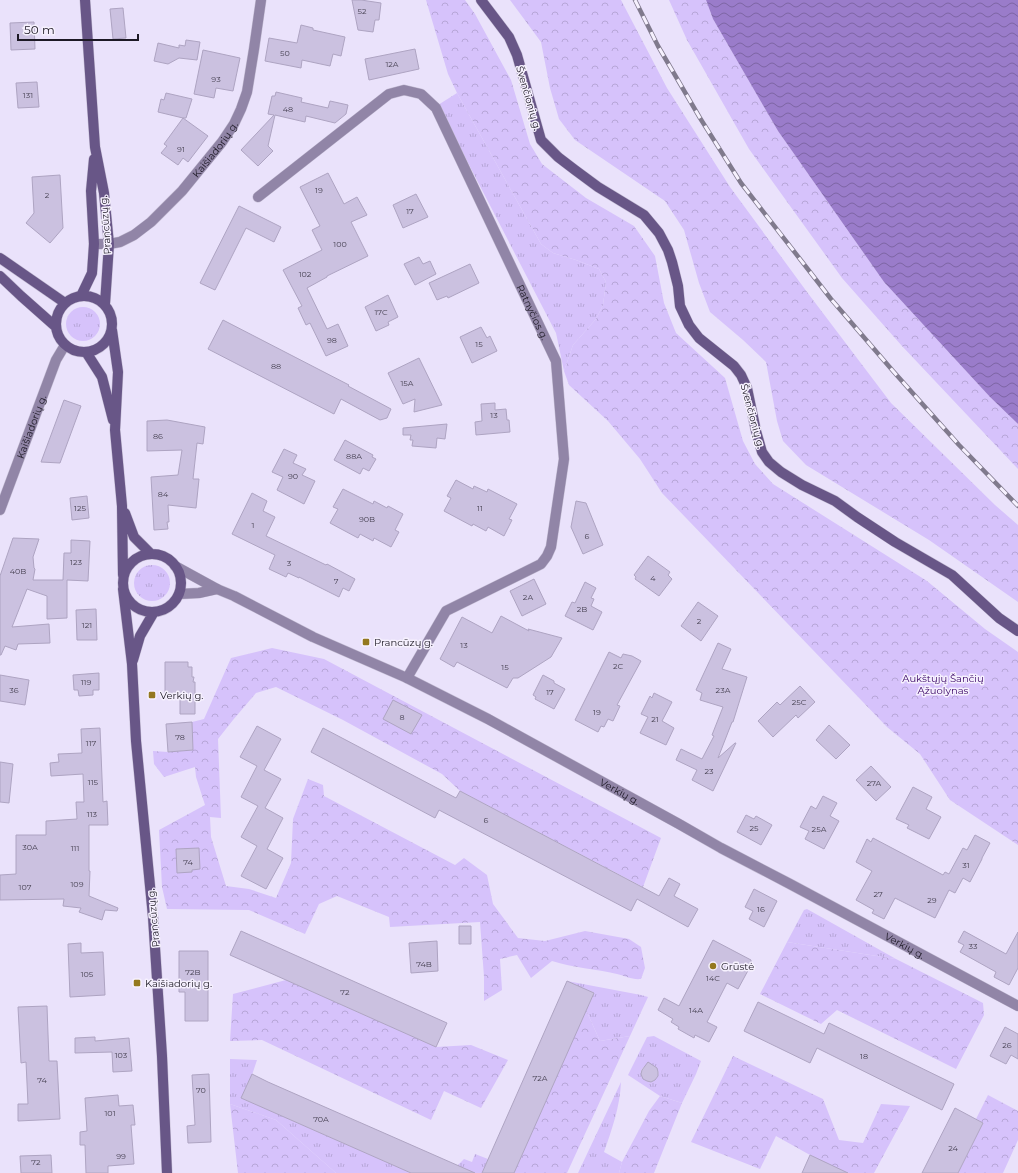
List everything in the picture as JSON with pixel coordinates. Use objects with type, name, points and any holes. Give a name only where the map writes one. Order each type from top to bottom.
[{"type":"street","name":"Prancūzų g.","points":[[85,0],[95,147],[104,192],[109,244],[105,304]]},
{"type":"street","name":"Kaišiadorių g.","points":[[94,244],[120,242],[134,236],[152,222],[182,191],[222,142],[234,124],[247,92],[261,0]]},
{"type":"street","name":"Švenčionių g.","points":[[481,0],[509,37],[517,55],[541,140],[558,156],[598,187],[644,215],[659,233],[668,250],[672,262],[678,286],[680,306],[689,325],[699,338],[734,366],[741,375],[747,388],[756,432],[762,452],[769,462],[781,472],[802,485],[835,501],[895,542],[952,575],[999,618],[1018,631]]},
{"type":"street","name":"Ratnyčios g.","points":[[258,197],[389,94],[404,90],[421,94],[436,108],[556,361],[564,459],[551,547],[547,556],[541,564],[446,611],[407,678]]},
{"type":"street","name":"Prancūzų g.","points":[[81,296],[92,274],[94,244],[91,191],[95,147]]},
{"type":"street","points":[[0,258],[65,303]]},
{"type":"street","points":[[0,276],[56,326]]},
{"type":"street","points":[[112,330],[102,346],[95,350],[78,352],[65,345],[59,337],[56,326],[56,318],[59,310],[72,298],[90,296],[105,304],[110,311],[113,320],[112,330],[118,372],[116,430],[122,506],[123,589],[126,597],[131,604],[138,608],[154,612],[162,610],[175,601],[181,587],[181,579],[175,566],[170,560],[157,554],[150,553],[136,558],[126,568],[124,575]]},
{"type":"street","name":"Kaišiadorių g.","points":[[0,510],[56,360],[65,345]]},
{"type":"street","points":[[86,352],[102,376],[116,430]]},
{"type":"street","points":[[122,506],[134,537],[150,553]]},
{"type":"street","name":"Verkių g.","points":[[175,566],[216,589],[234,596],[313,637],[407,678],[488,719],[721,848],[1018,1006]]},
{"type":"street","name":"Prancūzų g.","points":[[123,589],[132,664],[136,741],[153,917],[168,1173]]},
{"type":"street","points":[[179,594],[199,593],[216,589]]},
{"type":"street","name":"Prancūzų g.","points":[[132,664],[140,636],[154,612]]},
{"type":"green space","name":"Aukštųjų Šančių Ąžuolynas","points":[[426,0],[465,0],[475,14],[511,80],[530,144],[542,164],[586,198],[634,226],[655,256],[664,303],[676,333],[725,378],[743,441],[755,464],[773,484],[927,581],[985,629],[1018,652],[1018,845],[950,800],[920,754],[887,727],[662,493],[640,459],[608,421],[569,385],[564,371],[573,345],[596,319],[603,305],[606,282],[599,269],[553,253],[541,244],[457,93],[448,74]]},
{"type":"green space","points":[[510,0],[621,0],[667,88],[730,187],[807,292],[891,403],[995,505],[1018,525],[1018,602],[929,540],[806,465],[783,441],[777,421],[766,362],[710,312],[699,283],[684,230],[665,201],[575,140],[559,119],[550,88],[541,42]]},
{"type":"green space","points":[[669,0],[706,0],[713,19],[778,131],[884,282],[990,397],[1018,424],[1018,469],[902,346],[842,278],[749,149],[687,40]]},
{"type":"green space","points":[[457,93],[541,244],[553,253],[599,269],[606,282],[603,305],[596,319],[573,345],[564,371],[556,333],[438,105]]},
{"type":"green space","points":[[80,307],[86,307],[90,308],[97,314],[100,324],[99,331],[93,338],[86,341],[80,341],[76,340],[69,334],[66,327],[66,321],[67,317],[73,310]]},
{"type":"green space","points":[[152,565],[162,568],[167,573],[170,583],[167,593],[162,598],[152,601],[142,598],[137,593],[134,583],[137,573],[142,568]]},
{"type":"green space","points":[[272,648],[324,659],[661,838],[643,887],[460,791],[442,774],[343,720],[276,687],[256,693],[218,739],[221,818],[210,817],[211,837],[226,886],[249,889],[276,898],[291,863],[293,819],[308,779],[323,785],[324,796],[455,865],[464,858],[487,875],[493,904],[518,938],[545,941],[585,931],[629,939],[641,947],[645,968],[641,979],[552,961],[531,978],[517,955],[500,959],[502,990],[484,1001],[484,977],[480,922],[390,927],[389,917],[337,896],[319,904],[305,934],[249,910],[167,909],[162,887],[159,830],[205,805],[196,777],[195,767],[164,777],[154,764],[153,751],[168,752],[193,750],[192,722],[204,719],[231,658]]},
{"type":"green space","points":[[807,909],[896,959],[787,942],[804,910]]},
{"type":"green space","points":[[787,942],[896,959],[983,1003],[984,1015],[956,1069],[837,1010],[821,1024],[760,994]]},
{"type":"green space","points":[[286,980],[436,1047],[471,1045],[508,1060],[481,1108],[444,1091],[431,1120],[262,1040],[230,1041],[233,994]]},
{"type":"green space","points":[[567,981],[648,997],[630,1036],[600,1041],[586,1010],[594,993]]},
{"type":"green space","points":[[586,1010],[600,1041],[630,1036],[567,1173],[514,1173]]},
{"type":"green space","points":[[654,1036],[701,1061],[682,1103],[660,1096],[628,1075],[647,1037]],"holes":[[[648,1064],[656,1067],[658,1070],[658,1075],[655,1080],[648,1081],[641,1076],[643,1068]]]},
{"type":"green space","points":[[733,1056],[823,1099],[839,1140],[863,1143],[881,1104],[910,1106],[874,1173],[835,1173],[810,1155],[776,1136],[760,1169],[691,1142]]},
{"type":"green space","points":[[230,1059],[257,1060],[252,1075],[241,1098],[411,1173],[336,1173],[276,1120],[230,1104]]},
{"type":"green space","points":[[621,1082],[613,1126],[604,1152],[622,1162],[619,1173],[578,1173]]},
{"type":"green space","points":[[988,1095],[1018,1111],[1018,1140],[1003,1173],[958,1173],[983,1123],[976,1119]]},
{"type":"green space","points":[[660,1096],[682,1103],[654,1173],[619,1173],[622,1162],[649,1111]]},
{"type":"green space","points":[[230,1104],[276,1120],[336,1173],[238,1173]]},
{"type":"green space","points":[[475,1154],[488,1159],[482,1173],[454,1173],[458,1165],[464,1159],[472,1162]]},
{"type":"water","points":[[706,0],[1018,0],[1018,424],[990,397],[884,282],[778,131],[713,19]]},
{"type":"building","points":[[352,0],[381,3],[379,20],[375,20],[373,32],[358,30]]},
{"type":"building","points":[[123,8],[126,38],[113,39],[110,9]]},
{"type":"building","points":[[34,22],[35,49],[11,50],[10,23]]},
{"type":"building","points":[[301,25],[313,28],[313,30],[345,37],[341,56],[333,54],[330,66],[302,60],[301,68],[265,61],[269,38],[297,43]]},
{"type":"building","points":[[186,40],[200,42],[197,60],[179,58],[168,64],[154,61],[158,43],[179,48],[179,45],[185,46]]},
{"type":"building","points":[[415,49],[419,69],[369,80],[365,59]]},
{"type":"building","points":[[203,50],[240,58],[233,91],[216,88],[214,98],[194,94]]},
{"type":"building","points":[[37,82],[39,107],[18,108],[16,83]]},
{"type":"building","points":[[276,92],[302,98],[301,102],[328,108],[330,101],[348,105],[346,114],[335,123],[306,116],[305,122],[275,115],[268,146],[273,151],[258,166],[241,150],[274,115],[268,114],[272,96],[275,96]]},
{"type":"building","points":[[166,93],[192,99],[186,118],[158,112],[161,99],[164,100]]},
{"type":"building","points":[[183,118],[208,136],[188,162],[183,158],[178,165],[161,153],[167,146],[164,144]]},
{"type":"building","points":[[328,173],[344,204],[357,197],[367,215],[351,222],[368,256],[327,276],[307,288],[327,329],[338,324],[348,346],[326,356],[310,323],[306,325],[298,308],[302,306],[283,270],[322,250],[312,230],[320,226],[300,187]]},
{"type":"building","points":[[60,175],[63,228],[50,243],[26,223],[34,213],[32,177]]},
{"type":"building","points":[[416,194],[428,217],[403,228],[393,205]]},
{"type":"building","points":[[239,206],[281,227],[274,242],[246,228],[215,290],[200,283]]},
{"type":"building","points":[[419,257],[423,264],[430,261],[436,274],[415,285],[404,264]]},
{"type":"building","points":[[470,264],[479,283],[448,298],[447,296],[437,300],[429,283]]},
{"type":"building","points":[[388,295],[398,317],[388,322],[389,325],[376,331],[365,307]]},
{"type":"building","points":[[223,320],[349,385],[348,386],[391,409],[387,418],[380,420],[341,399],[334,414],[208,349]]},
{"type":"building","points":[[481,327],[487,338],[490,336],[497,351],[472,363],[460,337]]},
{"type":"building","points":[[419,358],[442,405],[414,412],[415,399],[403,404],[388,373]]},
{"type":"building","points":[[64,400],[81,406],[60,463],[41,462]]},
{"type":"building","points":[[495,403],[495,410],[506,409],[510,432],[476,435],[475,422],[482,421],[481,404]]},
{"type":"building","points":[[167,420],[205,427],[203,444],[197,443],[193,479],[199,479],[196,508],[168,505],[168,529],[154,530],[151,477],[178,475],[182,450],[147,451],[147,421]]},
{"type":"building","points":[[447,424],[445,439],[437,438],[436,448],[412,446],[413,440],[410,440],[411,435],[403,435],[403,428]]},
{"type":"building","points":[[345,440],[373,455],[372,457],[376,459],[369,471],[363,468],[360,474],[334,460]]},
{"type":"building","points":[[284,449],[297,455],[293,463],[306,469],[302,475],[315,481],[304,504],[277,490],[283,477],[272,472]]},
{"type":"building","points":[[456,480],[473,489],[474,486],[487,492],[488,489],[517,504],[509,519],[512,520],[504,536],[488,527],[486,531],[473,524],[472,526],[444,511],[451,498],[447,496]]},
{"type":"building","points":[[343,489],[373,504],[374,501],[403,514],[395,530],[399,532],[391,547],[374,538],[373,541],[360,534],[358,538],[330,523],[338,509],[333,507]]},
{"type":"building","points":[[252,493],[267,501],[263,511],[275,517],[266,536],[326,565],[327,564],[355,579],[349,591],[343,588],[339,597],[299,577],[288,573],[286,577],[269,569],[275,555],[232,534]]},
{"type":"building","points":[[87,496],[89,518],[72,520],[70,498]]},
{"type":"building","points":[[576,501],[586,503],[603,545],[583,554],[571,527]]},
{"type":"building","points":[[13,538],[39,539],[33,557],[35,569],[33,580],[63,580],[64,553],[71,553],[71,540],[90,541],[88,581],[67,580],[67,618],[47,619],[47,596],[27,589],[12,627],[49,624],[50,643],[18,644],[16,650],[5,646],[0,655],[0,576]]},
{"type":"building","points":[[648,556],[670,572],[668,575],[672,579],[659,596],[635,579],[636,577],[634,575]]},
{"type":"building","points":[[534,579],[546,604],[522,616],[510,591]]},
{"type":"building","points":[[585,582],[596,588],[591,598],[594,599],[591,606],[602,612],[593,630],[565,616],[572,602],[575,603]]},
{"type":"building","points":[[698,602],[718,616],[701,641],[681,626]]},
{"type":"building","points":[[96,609],[97,640],[77,640],[76,610]]},
{"type":"building","points":[[501,616],[529,631],[528,629],[562,638],[551,657],[518,678],[513,678],[507,688],[457,662],[454,667],[440,659],[462,617],[492,633]]},
{"type":"building","points":[[718,643],[731,649],[722,669],[747,677],[733,722],[718,758],[736,743],[713,791],[692,780],[697,770],[676,760],[681,749],[702,759],[714,736],[712,735],[723,707],[700,700],[702,693],[696,690]]},
{"type":"building","points":[[609,652],[621,658],[623,654],[632,656],[641,661],[617,705],[620,706],[613,721],[608,719],[604,727],[601,726],[598,732],[575,720]]},
{"type":"building","points":[[165,662],[188,662],[188,667],[192,667],[192,677],[194,677],[193,682],[195,682],[195,714],[180,714],[180,694],[165,694]]},
{"type":"building","points":[[99,673],[99,690],[93,690],[93,695],[79,696],[78,690],[74,690],[73,675]]},
{"type":"building","points":[[0,675],[29,680],[25,705],[0,701]]},
{"type":"building","points":[[543,675],[565,689],[554,709],[535,699],[536,697],[533,695]]},
{"type":"building","points":[[800,686],[815,702],[798,718],[796,715],[773,737],[758,721],[777,702],[780,705]]},
{"type":"building","points":[[654,693],[672,702],[662,721],[674,728],[666,745],[640,733],[648,717],[641,714],[650,696],[652,698]]},
{"type":"building","points":[[393,700],[422,715],[411,734],[383,719]]},
{"type":"building","points":[[192,722],[193,750],[168,752],[166,724]]},
{"type":"building","points":[[829,725],[850,745],[836,759],[816,740]]},
{"type":"building","points":[[257,726],[281,739],[264,770],[281,779],[265,808],[283,818],[267,849],[283,858],[266,889],[241,876],[257,846],[241,837],[258,806],[241,797],[257,766],[240,757]]},
{"type":"building","points":[[100,728],[103,802],[107,801],[108,825],[89,825],[89,896],[118,908],[117,911],[105,910],[102,920],[79,912],[81,908],[63,906],[64,899],[0,900],[0,875],[16,874],[16,835],[46,835],[46,821],[77,819],[76,802],[84,802],[83,774],[51,776],[50,763],[59,762],[58,754],[82,753],[81,729]]},
{"type":"building","points":[[323,728],[456,798],[460,791],[659,896],[669,878],[680,884],[674,896],[698,909],[688,927],[637,899],[631,911],[439,810],[435,818],[311,752]]},
{"type":"building","points":[[0,762],[13,764],[9,803],[0,802]]},
{"type":"building","points":[[871,766],[891,787],[876,801],[856,780]]},
{"type":"building","points":[[913,787],[932,797],[926,809],[941,817],[929,839],[907,828],[909,825],[896,819]]},
{"type":"building","points":[[823,796],[837,803],[830,816],[839,821],[824,849],[805,839],[809,831],[800,827],[811,806],[816,809]]},
{"type":"building","points":[[746,815],[754,819],[756,816],[772,825],[761,845],[737,832]]},
{"type":"building","points":[[975,835],[990,843],[970,882],[963,878],[955,893],[949,890],[935,918],[895,898],[884,919],[872,913],[874,910],[856,900],[872,871],[856,862],[867,839],[871,842],[873,838],[943,875],[945,872],[949,874],[963,848],[967,850]]},
{"type":"building","points":[[199,848],[200,869],[192,870],[192,872],[177,873],[176,849]]},
{"type":"building","points":[[754,889],[777,901],[764,927],[749,919],[753,911],[745,907]]},
{"type":"building","points":[[459,926],[471,926],[471,944],[459,944]]},
{"type":"building","points":[[241,931],[447,1023],[436,1047],[230,955]]},
{"type":"building","points":[[964,931],[1006,954],[1018,932],[1018,968],[1009,985],[994,977],[996,972],[960,952],[964,945],[958,942]]},
{"type":"building","points":[[713,940],[751,960],[751,965],[738,989],[727,983],[707,1022],[717,1027],[709,1042],[695,1035],[694,1038],[678,1029],[679,1027],[671,1022],[673,1019],[658,1010],[664,998],[679,1006]]},
{"type":"building","points":[[437,941],[438,971],[411,973],[409,943]]},
{"type":"building","points":[[81,943],[81,953],[103,952],[105,995],[70,997],[68,944]]},
{"type":"building","points":[[179,951],[208,951],[208,1021],[185,1021],[185,992],[179,992]]},
{"type":"building","points":[[567,981],[594,993],[514,1173],[482,1173]]},
{"type":"building","points":[[758,1002],[824,1034],[829,1023],[954,1084],[942,1110],[817,1048],[810,1063],[744,1031]]},
{"type":"building","points":[[47,1006],[49,1061],[57,1061],[60,1119],[18,1121],[18,1104],[28,1104],[26,1062],[21,1063],[18,1007]]},
{"type":"building","points":[[1005,1027],[1018,1034],[1018,1059],[1011,1055],[1006,1064],[990,1056]]},
{"type":"building","points":[[95,1037],[95,1041],[129,1038],[132,1071],[113,1072],[112,1052],[75,1053],[75,1038]]},
{"type":"building","points":[[648,1062],[657,1068],[658,1072],[658,1076],[651,1082],[643,1079],[641,1074]]},
{"type":"building","points":[[209,1074],[211,1142],[188,1143],[187,1126],[195,1125],[192,1075]]},
{"type":"building","points":[[252,1074],[475,1173],[411,1173],[241,1098]]},
{"type":"building","points":[[118,1095],[119,1106],[133,1105],[135,1125],[131,1125],[134,1164],[108,1166],[108,1173],[86,1173],[85,1145],[80,1145],[80,1132],[87,1131],[85,1098]]},
{"type":"building","points":[[955,1108],[983,1123],[958,1173],[922,1173]]},
{"type":"building","points":[[51,1155],[52,1173],[21,1173],[20,1156]]},
{"type":"building","points":[[810,1155],[848,1173],[802,1173]]},
{"type":"railway","points":[[635,0],[658,46],[700,118],[741,183],[831,299],[959,445],[1018,506]]},
{"type":"place","name":"Prancūzų g.","points":[[366,642]]},
{"type":"place","name":"Verkių g.","points":[[152,695]]},
{"type":"place","name":"Grūstė","points":[[713,966]]},
{"type":"place","name":"Kaišiadorių g.","points":[[137,983]]}]
